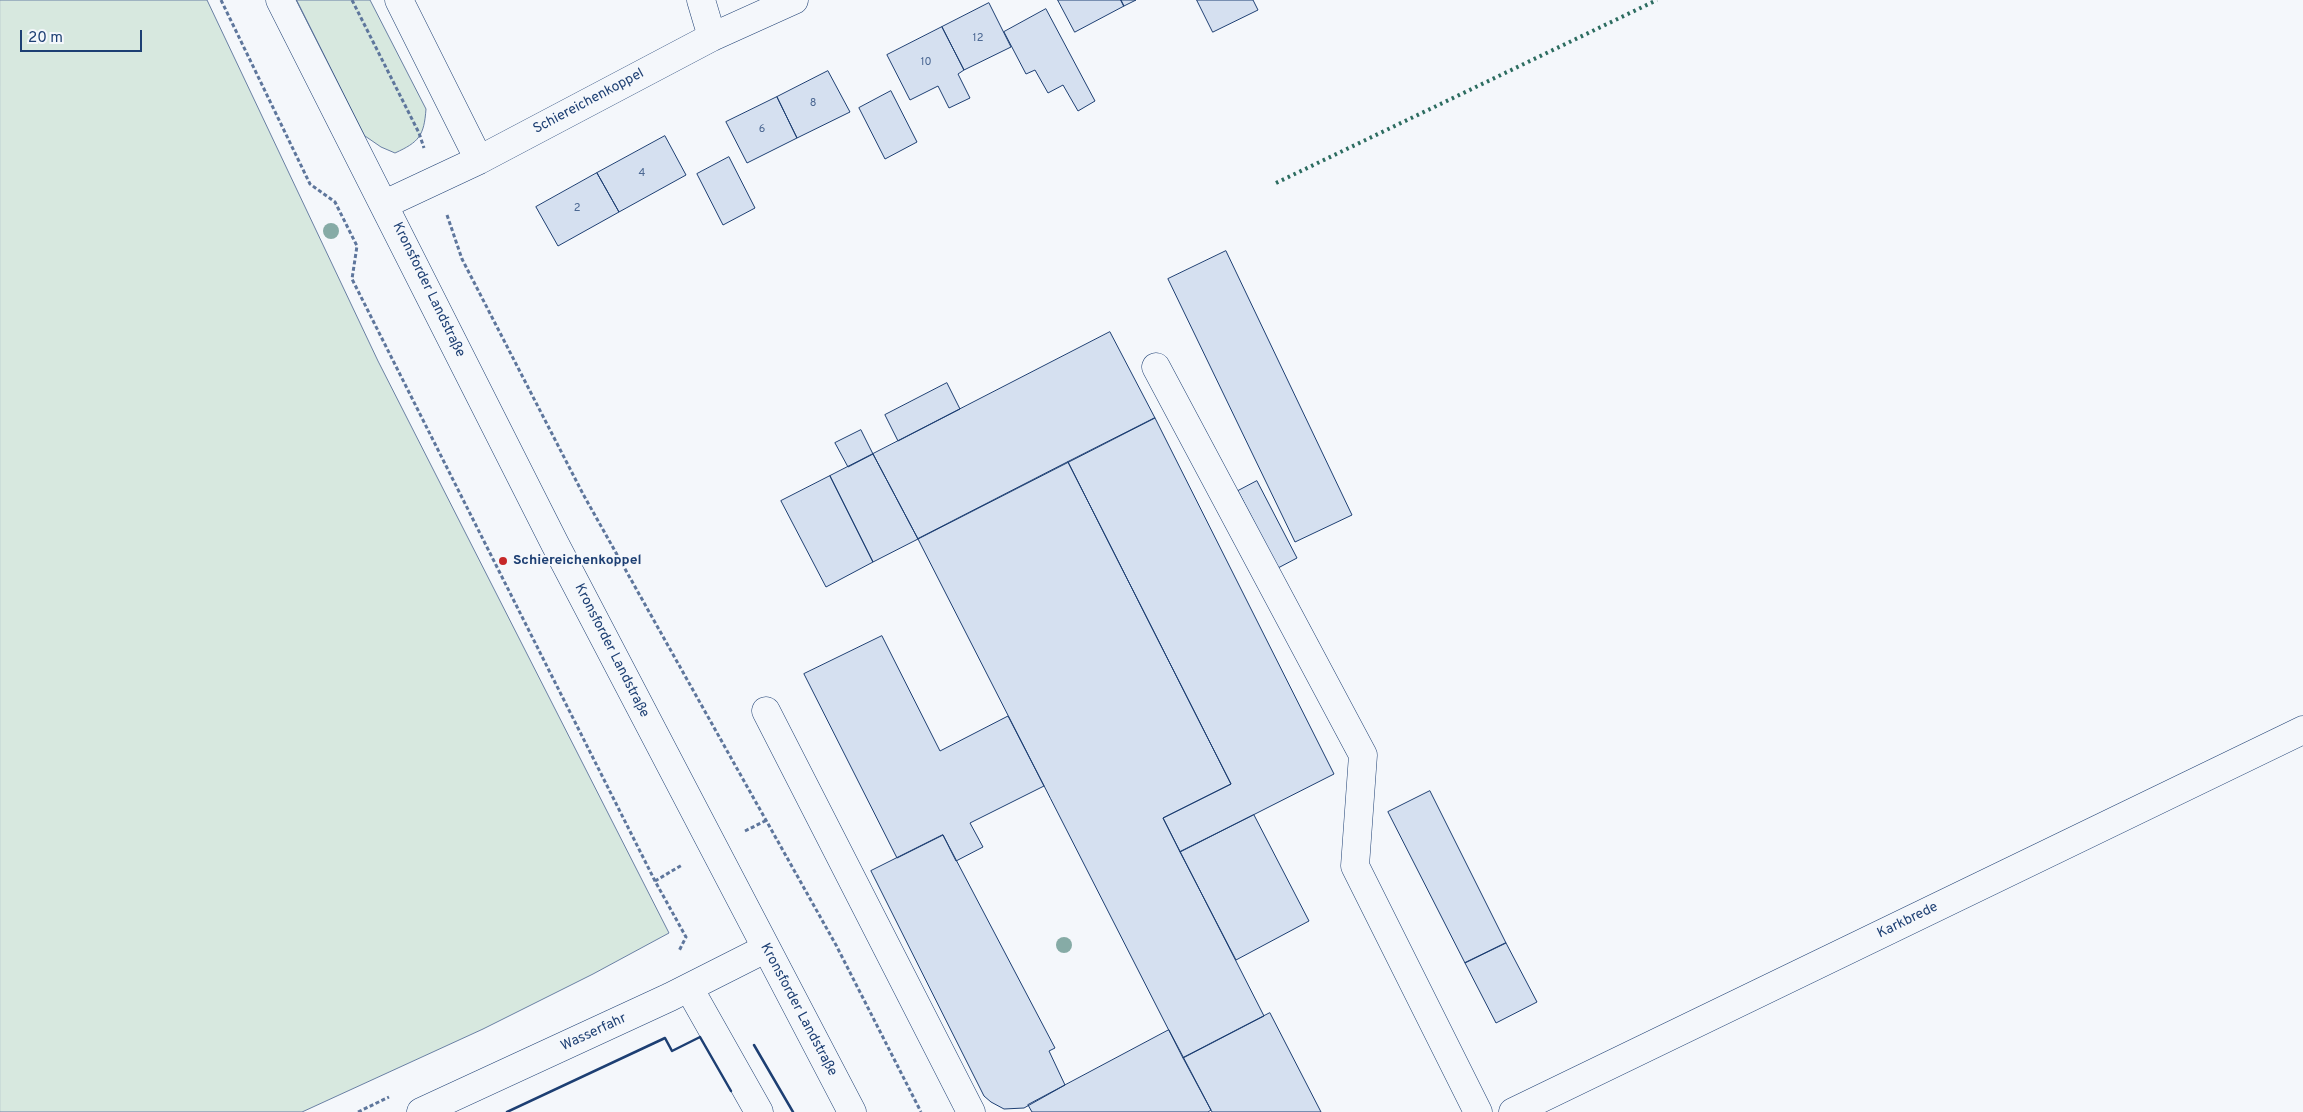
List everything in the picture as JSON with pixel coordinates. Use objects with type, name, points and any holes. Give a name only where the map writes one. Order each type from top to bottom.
[{"type":"street","name":"Kronsforder Landstraße","points":[[280,0],[385,204],[548,531],[852,1112]]},
{"type":"street","points":[[399,0],[480,160]]},
{"type":"street","points":[[701,0],[712,37]]},
{"type":"street","name":"Schiereichenkoppel","points":[[385,204],[480,160],[712,37],[794,0]]},
{"type":"street","points":[[1156,367],[1363,755],[1355,866],[1478,1112]]},
{"type":"street","points":[[766,712],[971,1112]]},
{"type":"street","name":"Karkbrede","points":[[1514,1112],[2303,730]]},
{"type":"street","name":"Wasserfahr","points":[[421,1112],[688,988],[766,949]]},
{"type":"street","points":[[688,988],[759,1112]]},
{"type":"path","points":[[221,0],[310,184],[335,202],[357,246],[352,279],[654,881],[686,937],[677,958]]},
{"type":"path","points":[[352,0],[419,133],[462,259],[510,356],[582,494],[836,946],[921,1112]]},
{"type":"shaded area","points":[[0,0],[207,0],[378,361],[669,933],[593,974],[483,1029],[302,1112],[0,1112]]},
{"type":"shaded area","points":[[297,0],[370,0],[426,109],[422,132],[415,141],[395,153],[381,147],[365,136]]},
{"type":"building","points":[[1058,0],[1121,0],[1124,6],[1075,32]]},
{"type":"building","points":[[1121,0],[1136,0],[1124,6]]},
{"type":"building","points":[[1197,0],[1253,0],[1258,10],[1213,32]]},
{"type":"building","points":[[989,3],[1011,47],[964,70],[942,27]]},
{"type":"building","points":[[1046,9],[1095,101],[1078,111],[1063,85],[1048,93],[1035,70],[1026,74],[1004,32]]},
{"type":"building","points":[[942,27],[964,70],[958,74],[970,98],[949,108],[938,86],[910,100],[887,55]]},
{"type":"building","points":[[828,71],[850,112],[797,138],[777,97]]},
{"type":"building","points":[[891,91],[917,142],[885,159],[859,108]]},
{"type":"building","points":[[777,97],[797,138],[747,163],[726,122]]},
{"type":"building","points":[[665,136],[686,175],[619,212],[597,173]]},
{"type":"building","points":[[729,157],[755,208],[723,225],[697,174]]},
{"type":"building","points":[[597,173],[619,212],[558,246],[536,207]]},
{"type":"building","points":[[1226,251],[1352,515],[1295,542],[1168,279]]},
{"type":"building","points":[[1110,332],[1155,418],[918,539],[873,454]]},
{"type":"building","points":[[947,383],[960,409],[898,441],[885,415]]},
{"type":"building","points":[[1155,418],[1334,774],[1180,852],[1163,818],[1231,784],[1068,462]]},
{"type":"building","points":[[861,430],[873,454],[848,467],[835,443]]},
{"type":"building","points":[[873,454],[918,539],[873,562],[830,476]]},
{"type":"building","points":[[1068,462],[1231,784],[1163,818],[1264,1016],[1183,1058],[918,539]]},
{"type":"building","points":[[830,476],[873,562],[826,587],[781,501]]},
{"type":"building","points":[[1257,481],[1297,558],[1278,568],[1238,491]]},
{"type":"building","points":[[882,636],[940,751],[1008,716],[1044,786],[970,823],[983,847],[956,861],[943,835],[897,858],[804,674]]},
{"type":"building","points":[[1430,791],[1506,943],[1465,963],[1388,812]]},
{"type":"building","points":[[1254,815],[1309,921],[1236,960],[1180,852]]},
{"type":"building","points":[[943,835],[1055,1048],[1049,1051],[1065,1085],[1024,1108],[1004,1109],[984,1096],[871,871]]},
{"type":"building","points":[[1506,943],[1537,1002],[1496,1023],[1465,963]]},
{"type":"building","points":[[1270,1013],[1321,1112],[1212,1112],[1183,1058]]},
{"type":"building","points":[[1169,1030],[1211,1110],[1208,1112],[1032,1112],[1028,1105]]},
{"type":"hedge","points":[[1276,183],[1657,0]]},
{"type":"wall","points":[[507,1112],[665,1038],[672,1051],[700,1037],[731,1091]]},
{"type":"wall","points":[[754,1045],[793,1112]]},
{"type":"place","name":"Schiereichenkoppel","points":[[503,561]]}]
